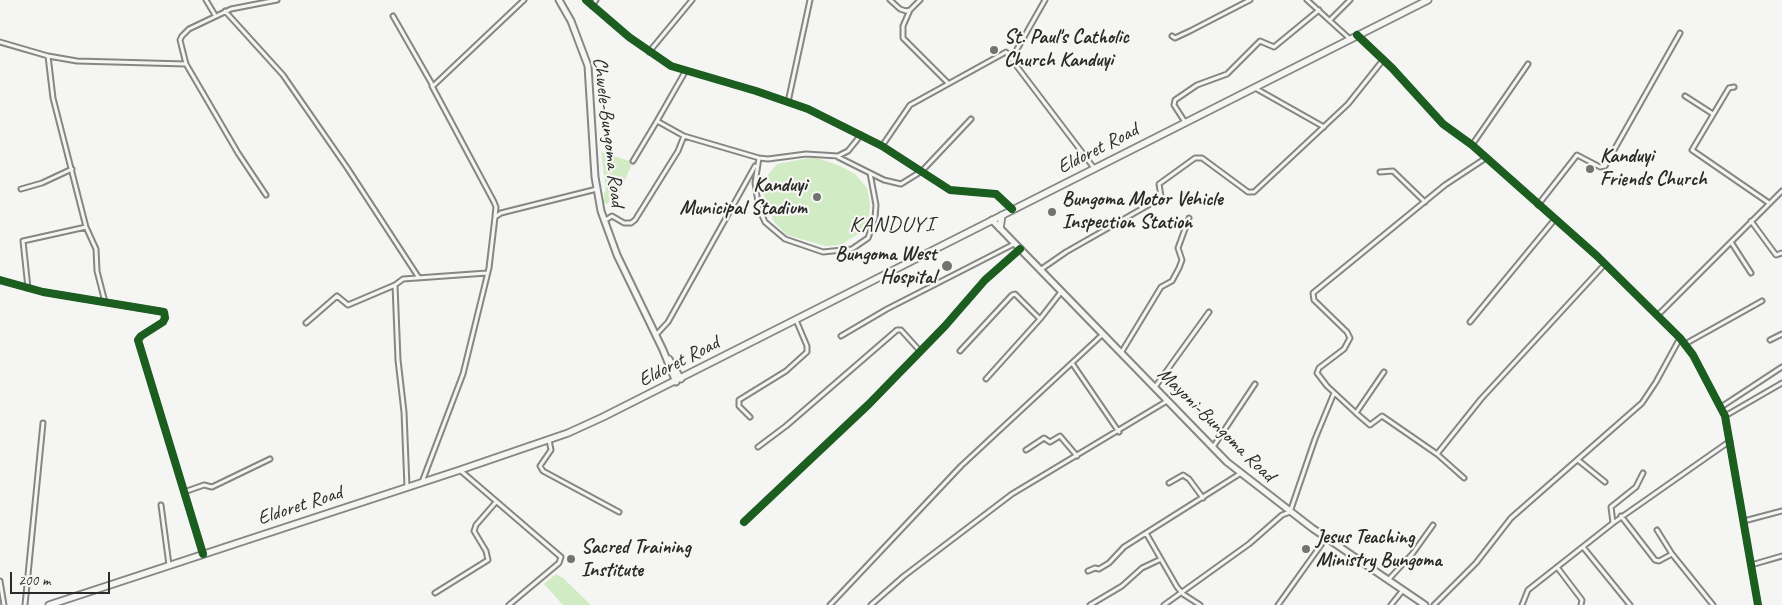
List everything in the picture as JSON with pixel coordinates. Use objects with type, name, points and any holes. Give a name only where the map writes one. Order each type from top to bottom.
[{"type":"highway","name":"Eldoret Road","points":[[49,605],[422,483],[548,440],[612,413],[1428,0]]},
{"type":"highway","points":[[1000,228],[1002,215]]},
{"type":"main road","name":"Chwele-Bungoma Road","points":[[559,0],[571,21],[588,66],[597,189],[604,221],[628,281],[678,379]]},
{"type":"main road","points":[[990,221],[1000,228],[1010,240]]},
{"type":"main road","points":[[990,221],[1010,240]]},
{"type":"main road","name":"Mayoni-Bungoma Road","points":[[1010,240],[1212,447],[1240,473],[1326,538],[1425,605]]},
{"type":"street","points":[[206,0],[215,15]]},
{"type":"street","points":[[266,195],[238,153],[186,64],[180,40],[182,36],[215,15],[276,0]]},
{"type":"street","points":[[432,85],[435,86],[524,0]]},
{"type":"street","points":[[586,0],[649,52],[671,66],[685,72],[788,102],[862,135],[950,190],[996,194],[1012,209]]},
{"type":"street","points":[[592,6],[596,0]]},
{"type":"street","points":[[649,52],[692,0]]},
{"type":"street","points":[[788,102],[810,0]]},
{"type":"street","points":[[890,0],[900,9],[910,10]]},
{"type":"street","points":[[920,0],[910,10],[903,26],[903,38],[948,82]]},
{"type":"street","points":[[1012,58],[1045,0]]},
{"type":"street","points":[[1172,36],[1174,38],[1190,31],[1250,0]]},
{"type":"street","points":[[1307,0],[1331,19],[1350,39]]},
{"type":"street","points":[[1331,19],[1350,0]]},
{"type":"street","points":[[1186,122],[1174,105],[1175,100],[1197,85],[1210,82],[1227,74],[1260,41],[1274,47],[1319,10]]},
{"type":"street","points":[[225,11],[282,74],[348,169],[419,278]]},
{"type":"street","points":[[393,16],[432,85],[496,207],[487,273],[463,374],[422,483]]},
{"type":"street","points":[[1538,205],[1577,155],[1600,167],[1605,166],[1680,33]]},
{"type":"street","points":[[1357,35],[1443,124],[1472,145],[1605,264],[1685,344],[1704,373],[1725,416],[1758,605]]},
{"type":"street","points":[[0,42],[48,56],[93,62],[186,64]]},
{"type":"street","points":[[882,146],[910,105],[948,82],[1006,52],[1094,169]]},
{"type":"street","points":[[48,56],[53,98],[86,227],[96,249],[97,270],[106,302]]},
{"type":"street","points":[[1040,270],[1066,252],[1159,199],[1161,196],[1159,184],[1192,159],[1202,158],[1248,192],[1253,193],[1348,104],[1383,60]]},
{"type":"street","points":[[1472,145],[1528,64]]},
{"type":"street","points":[[633,161],[685,72]]},
{"type":"street","points":[[1254,87],[1265,96],[1324,127]]},
{"type":"street","points":[[1734,87],[1729,88],[1692,150],[1769,203]]},
{"type":"street","points":[[1685,96],[1713,114]]},
{"type":"street","points":[[657,121],[684,136],[759,158],[780,158],[806,154],[838,156],[884,180],[901,184],[922,171],[971,119]]},
{"type":"street","points":[[838,156],[848,151],[862,135]]},
{"type":"street","points":[[604,221],[612,216],[624,223],[631,223],[635,220],[678,151],[684,136]]},
{"type":"street","points":[[759,158],[755,183],[759,209],[766,222],[773,231],[785,239],[823,252],[852,249],[868,238],[875,218],[876,205],[870,173]]},
{"type":"street","points":[[656,335],[668,322],[682,299],[759,158]]},
{"type":"street","points":[[1464,478],[1437,454],[1382,416],[1370,425],[1334,393],[1318,375],[1317,370],[1344,350],[1350,340],[1349,335],[1314,300],[1313,293],[1425,202],[1486,158]]},
{"type":"street","points":[[21,189],[42,183],[72,169]]},
{"type":"street","points":[[1380,172],[1393,171],[1425,202]]},
{"type":"street","points":[[495,217],[501,213],[597,189]]},
{"type":"street","points":[[1658,316],[1782,191]]},
{"type":"street","points":[[1121,353],[1160,287],[1172,281],[1182,262],[1178,248],[1189,218]]},
{"type":"street","points":[[1470,322],[1555,219]]},
{"type":"street","points":[[1751,221],[1776,255],[1782,253]]},
{"type":"street","points":[[28,288],[23,241],[86,227]]},
{"type":"street","points":[[1731,242],[1752,273]]},
{"type":"street","points":[[841,336],[888,309],[1014,244]]},
{"type":"street","points":[[744,522],[869,404],[991,273],[1020,249]]},
{"type":"street","points":[[1437,454],[1481,399],[1605,264]]},
{"type":"street","points":[[306,323],[337,296],[348,306],[395,285],[400,280],[487,273]]},
{"type":"street","points":[[0,280],[28,288],[161,311],[165,314],[165,318],[159,325],[141,336],[138,340],[167,428],[203,554]]},
{"type":"street","points":[[395,285],[407,487]]},
{"type":"street","points":[[986,379],[1040,319],[1061,292]]},
{"type":"street","points":[[960,351],[1015,294],[1040,319]]},
{"type":"street","points":[[1685,344],[1762,301]]},
{"type":"street","points":[[1155,388],[1210,312]]},
{"type":"street","points":[[750,417],[739,406],[739,400],[786,371],[806,352],[807,346],[796,320]]},
{"type":"street","points":[[758,448],[897,330],[901,330],[920,351]]},
{"type":"street","points":[[830,605],[961,466],[1103,334]]},
{"type":"street","points":[[1770,340],[1782,334]]},
{"type":"street","points":[[1434,605],[1476,563],[1511,518],[1642,403],[1680,338]]},
{"type":"street","points":[[1072,363],[1119,432]]},
{"type":"street","points":[[1721,407],[1782,367]]},
{"type":"street","points":[[1356,413],[1384,372]]},
{"type":"street","points":[[1725,416],[1782,383]]},
{"type":"street","points":[[1212,447],[1255,384]]},
{"type":"street","points":[[1164,605],[1183,594],[1249,544],[1282,515],[1290,512],[1315,439],[1334,393]]},
{"type":"street","points":[[870,605],[1000,502],[1119,432],[1167,401]]},
{"type":"street","points":[[25,605],[44,423]]},
{"type":"street","points":[[1026,450],[1044,438],[1050,442],[1059,436],[1077,456]]},
{"type":"street","points":[[548,440],[551,450],[540,466],[543,471],[619,512]]},
{"type":"street","points":[[1522,605],[1527,592],[1621,516],[1730,441]]},
{"type":"street","points":[[184,492],[204,485],[212,487],[270,459]]},
{"type":"street","points":[[1578,460],[1605,482]]},
{"type":"street","points":[[460,470],[561,557],[559,564],[509,605]]},
{"type":"street","points":[[1088,572],[1096,568],[1099,570],[1115,560],[1120,550],[1240,473]]},
{"type":"street","points":[[1614,522],[1611,510],[1613,504],[1632,492],[1640,482],[1642,473]]},
{"type":"street","points":[[1169,483],[1183,475],[1189,479],[1203,498]]},
{"type":"street","points":[[435,594],[488,560],[486,551],[474,531],[476,525],[496,502]]},
{"type":"street","points":[[161,505],[169,565]]},
{"type":"street","points":[[1744,522],[1782,511]]},
{"type":"street","points":[[1621,516],[1655,560],[1659,561],[1672,554]]},
{"type":"street","points":[[1389,579],[1413,553],[1433,526]]},
{"type":"street","points":[[1657,530],[1672,554],[1714,605]]},
{"type":"street","points":[[1146,533],[1160,560],[1183,594],[1200,605]]},
{"type":"street","points":[[1278,605],[1326,538]]},
{"type":"street","points":[[1583,547],[1630,605]]},
{"type":"street","points":[[1751,565],[1782,556]]},
{"type":"street","points":[[1090,605],[1122,586],[1142,568],[1160,560]]},
{"type":"street","points":[[1557,567],[1582,600],[1581,605]]},
{"type":"street","points":[[0,581],[4,605]]},
{"type":"street","points":[[1391,605],[1403,589]]},
{"type":"green space","points":[[601,152],[633,162],[618,195],[610,198],[608,204],[604,203],[606,190]]},
{"type":"green space","name":"Kanduyi Municipal Stadium","points":[[814,157],[838,165],[855,174],[867,188],[870,203],[869,219],[860,233],[840,245],[825,246],[787,235],[775,223],[769,212],[763,192],[767,176],[777,164]]},
{"type":"green space","points":[[556,574],[563,578],[591,605],[563,605],[544,584]]},
{"type":"cycle path","points":[[586,0],[629,37],[671,66],[756,91],[808,109],[882,146],[950,190],[996,194],[1012,209]]},
{"type":"cycle path","points":[[1357,35],[1392,68],[1443,124],[1472,145],[1597,256],[1680,338],[1693,355],[1725,416],[1758,605]]},
{"type":"cycle path","points":[[744,522],[869,404],[945,326],[985,280],[1020,249]]},
{"type":"cycle path","points":[[0,280],[43,292],[164,312],[165,318],[163,322],[138,340],[203,554]]},
{"type":"place","name":"St. Paul's Catholic Church Kanduyi","points":[[994,50]]},
{"type":"place","name":"Kanduyi Friends Church","points":[[1590,169]]},
{"type":"place","name":"Kanduyi Municipal Stadium","points":[[817,197]]},
{"type":"place","name":"Bungoma Motor Vehicle Inspection Station","points":[[1052,212]]},
{"type":"place","name":"Bungoma West Hospital","points":[[947,266]]},
{"type":"place","name":"Jesus Teaching Ministry Bungoma","points":[[1306,549]]},
{"type":"place","name":"Sacred Training Institute","points":[[571,559]]},
{"type":"district","name":"KANDUYI","points":[[892,225]]}]
